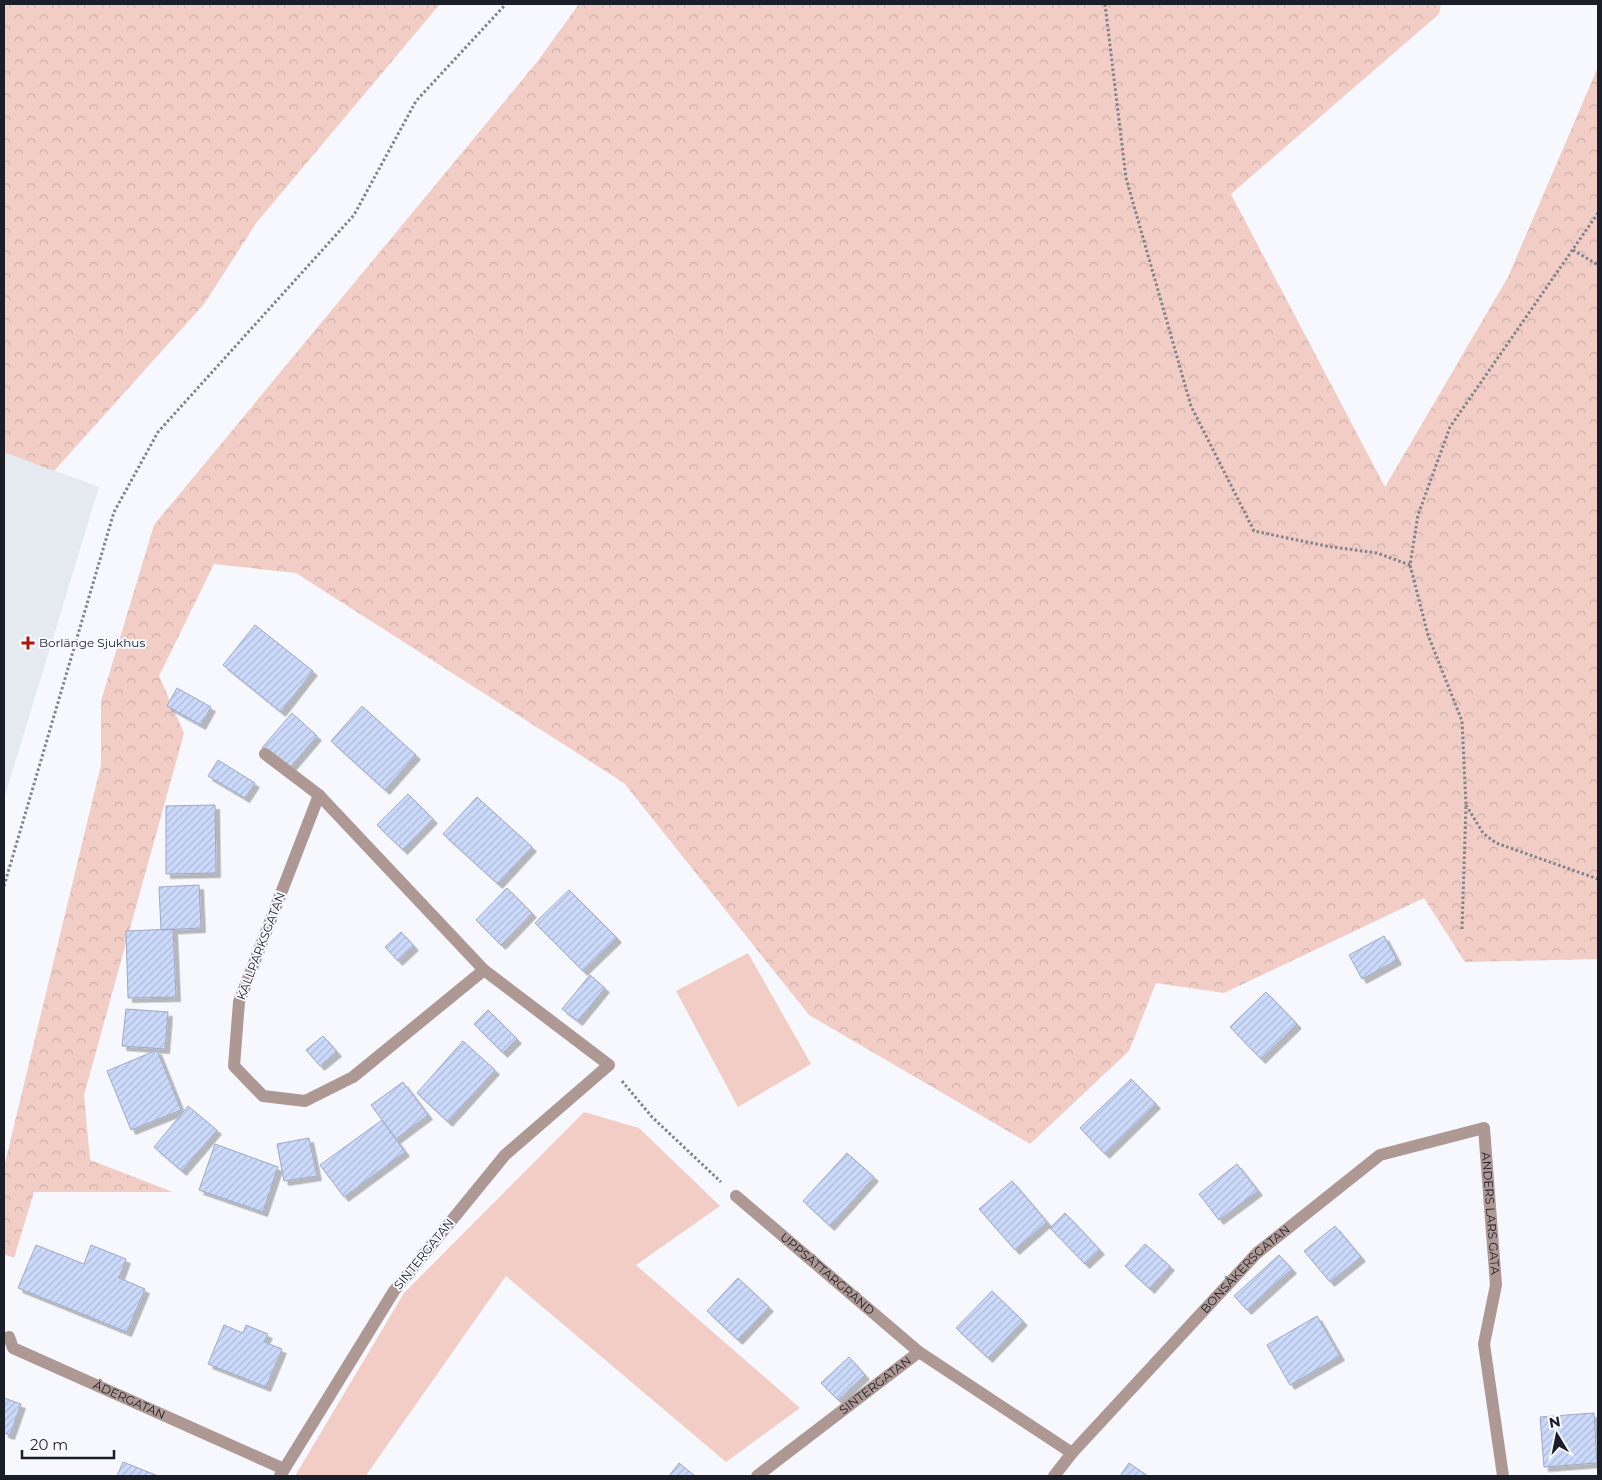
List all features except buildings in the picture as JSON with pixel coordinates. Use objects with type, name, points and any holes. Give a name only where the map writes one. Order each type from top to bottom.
[{"type":"street","points":[[264,754],[319,795],[484,970],[609,1065]]},
{"type":"street","name":"KÄLLPARKSGATAN","points":[[319,795],[239,1002],[234,1066],[263,1096],[305,1101],[353,1077],[484,970]]},
{"type":"street","name":"SINTERGATAN","points":[[282,1473],[394,1291],[505,1156],[609,1065]]},
{"type":"street","name":"BONSÅKERSGATAN","points":[[1054,1476],[1072,1453],[1257,1253],[1380,1155],[1484,1128]]},
{"type":"street","name":"ANDERS LARS GATA","points":[[1484,1128],[1496,1285],[1484,1344],[1503,1476]]},
{"type":"street","name":"UPPSÄTTARGRÄND","points":[[736,1196],[919,1352]]},
{"type":"street","name":"ÅDERGATAN","points":[[9,1336],[13,1348],[282,1473]]},
{"type":"street","name":"SINTERGATAN","points":[[757,1476],[919,1352],[1072,1453]]},
{"type":"path","points":[[4,886],[114,512],[158,432],[354,215],[416,101],[506,4]]},
{"type":"path","points":[[1105,4],[1126,178],[1191,406],[1254,531],[1326,546],[1377,553],[1410,565]]},
{"type":"path","points":[[1462,929],[1466,805],[1462,721],[1428,635],[1410,565],[1418,515],[1450,427],[1598,213]]},
{"type":"path","points":[[1573,250],[1598,264]]},
{"type":"path","points":[[1466,805],[1483,833],[1496,843],[1598,879]]},
{"type":"path","points":[[609,1065],[652,1117],[736,1196]]},
{"type":"shaded area","name":"Borlänge Sjukhus","points":[[4,452],[99,487],[4,799]]},
{"type":"green space","points":[[4,4],[440,4],[257,222],[204,304],[54,471],[4,452]]},
{"type":"green space","points":[[579,4],[1441,4],[1439,14],[1231,194],[1385,487],[1508,277],[1598,67],[1598,959],[1465,962],[1424,898],[1224,993],[1156,983],[1129,1051],[1030,1144],[809,1015],[624,783],[296,573],[214,564],[159,676],[184,733],[84,1095],[90,1160],[173,1192],[34,1192],[14,1258],[4,1254],[4,1167],[101,765],[101,701],[154,525],[537,62]]},
{"type":"green space","points":[[748,953],[811,1064],[738,1107],[676,991]]},
{"type":"green space","points":[[584,1112],[639,1128],[720,1206],[636,1265],[800,1408],[726,1462],[506,1276],[367,1474],[368,1476],[295,1476],[404,1293]]},
{"type":"place","name":"Borlänge Sjukhus","points":[[28,643]]}]
